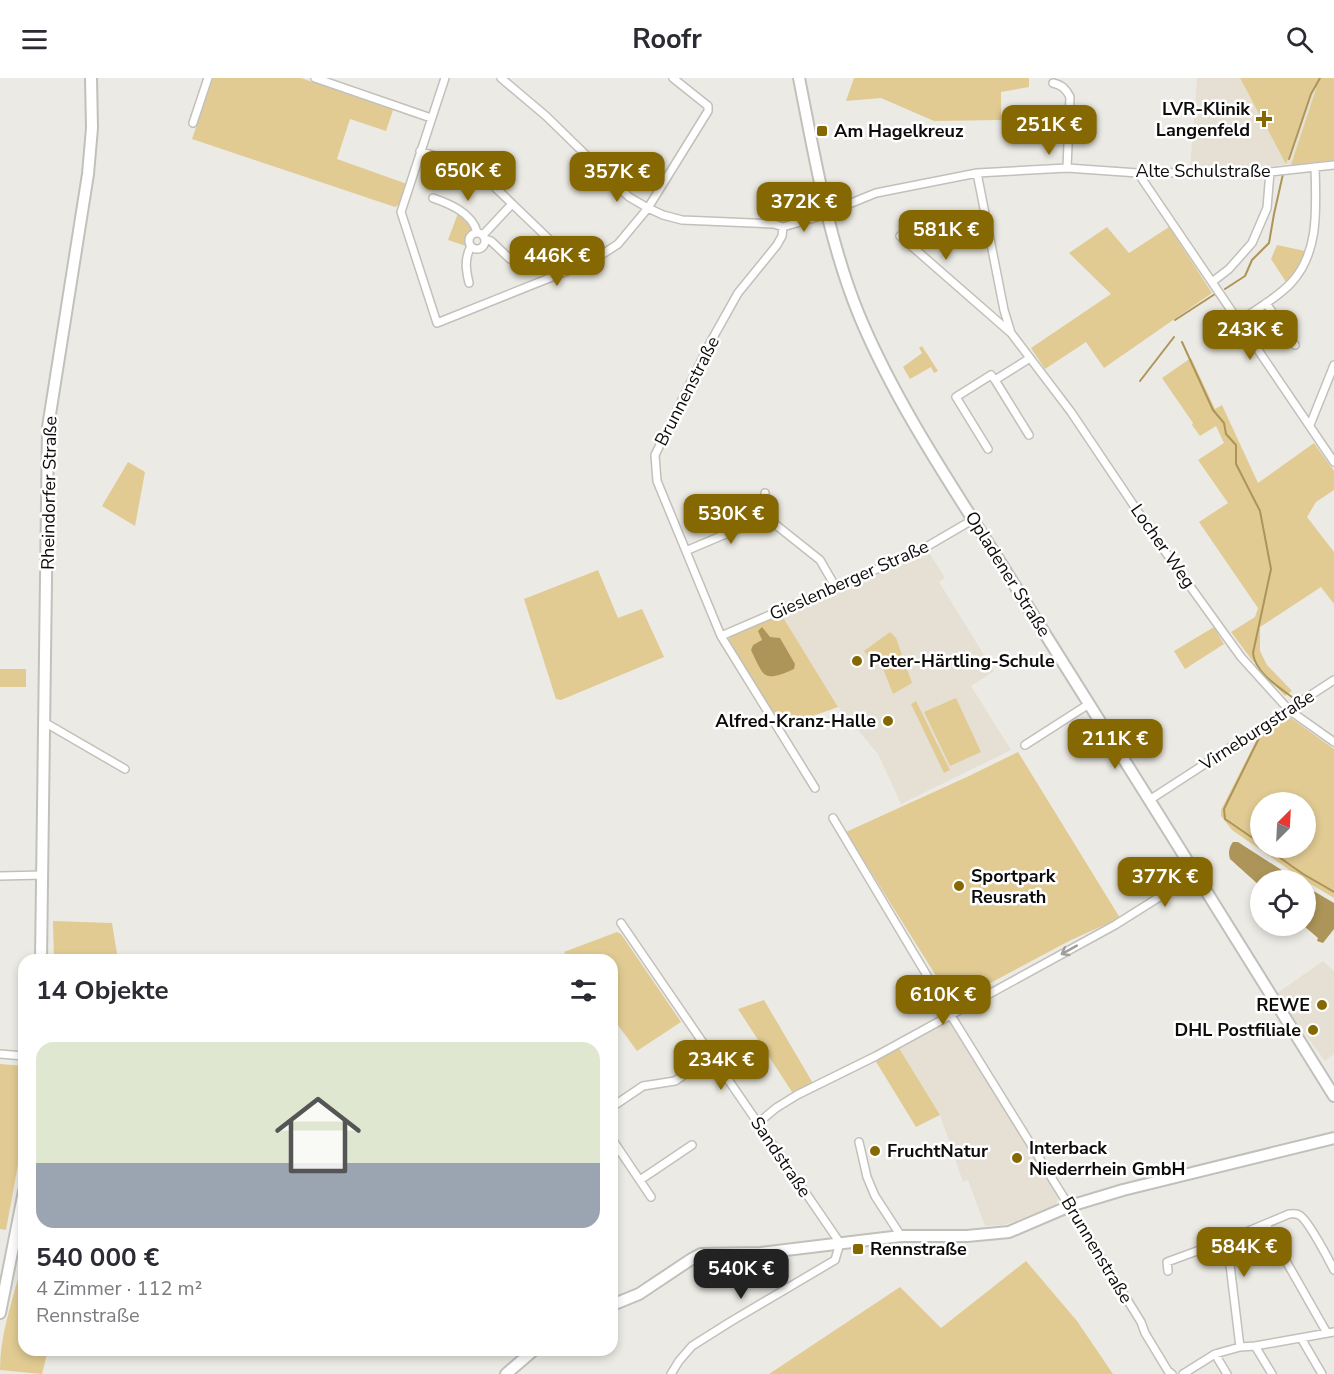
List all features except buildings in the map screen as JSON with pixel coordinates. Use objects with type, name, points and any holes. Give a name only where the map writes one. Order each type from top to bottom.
[{"type":"main road","name":"Rheindorfer Straße","points":[[41,954],[48,427],[88,174],[92,129],[91,78]]},
{"type":"main road","name":"Opladener Straße","points":[[799,78],[826,214],[851,293],[876,351],[902,401],[1334,1096]]},
{"type":"main road","name":"Rheindorfer Straße","points":[[43,899],[48,954]]},
{"type":"main road","points":[[618,1303],[639,1294],[701,1254],[761,1253],[902,1236],[968,1236],[1009,1232],[1070,1206],[1180,1175],[1334,1138]]},
{"type":"main road","points":[[0,1313],[4,1267],[18,1214]]},
{"type":"main road","points":[[506,1374],[527,1356]]},
{"type":"street","points":[[193,123],[208,78]]},
{"type":"street","points":[[315,78],[431,118]]},
{"type":"street","points":[[445,78],[401,212],[436,323],[592,261],[618,244],[648,208],[708,111],[708,106],[673,78]]},
{"type":"street","points":[[501,78],[546,116],[629,197],[648,208],[682,220],[774,224],[783,227]]},
{"type":"street","points":[[1053,83],[1066,89],[1070,97],[1067,168]]},
{"type":"street","points":[[420,151],[477,170],[554,244],[567,270]]},
{"type":"street","name":"Alte Schulstraße","points":[[783,227],[826,214],[876,193],[977,173],[1067,168],[1138,173],[1270,172],[1334,165]]},
{"type":"street","points":[[1238,322],[1290,284],[1306,262],[1313,239],[1316,214],[1315,167]]},
{"type":"street","points":[[1212,282],[1229,269],[1252,243],[1267,208],[1270,172]]},
{"type":"street","name":"Locher Weg","points":[[977,173],[1004,310],[1011,333]]},
{"type":"street","points":[[1138,173],[1334,462]]},
{"type":"street","points":[[433,198],[454,206],[482,235],[510,259]]},
{"type":"street","points":[[469,283],[466,261],[471,246],[470,238],[482,235],[512,204]]},
{"type":"street","name":"Brunnenstraße","points":[[783,227],[782,236],[777,245],[738,293],[710,343],[655,455],[657,481],[688,550],[721,636],[815,788]]},
{"type":"street","points":[[471,246],[481,248],[484,244],[482,235]]},
{"type":"street","name":"Locher Weg","points":[[900,236],[1011,333],[1071,412],[1159,543],[1241,657],[1289,710],[1334,742]]},
{"type":"street","points":[[1266,303],[1295,345]]},
{"type":"street","points":[[995,380],[1030,358]]},
{"type":"street","points":[[1310,425],[1334,365]]},
{"type":"street","points":[[988,449],[956,397],[991,375],[1029,435]]},
{"type":"street","points":[[765,493],[766,517],[820,560],[835,586]]},
{"type":"street","points":[[688,550],[766,517]]},
{"type":"street","name":"Gieslenberger Straße","points":[[721,636],[921,550],[974,519]]},
{"type":"street","name":"Virneburgstraße","points":[[1151,800],[1334,680]]},
{"type":"street","points":[[1025,745],[1089,704]]},
{"type":"street","points":[[44,722],[125,769]]},
{"type":"street","name":"Brunnenstraße","points":[[833,818],[950,1014],[1172,1374]]},
{"type":"street","points":[[758,1123],[797,1095],[876,1056],[1120,922],[1196,874]]},
{"type":"street","points":[[0,876],[43,875]]},
{"type":"street","name":"Sandstraße","points":[[621,923],[840,1243]]},
{"type":"street","points":[[0,1054],[18,1056]]},
{"type":"street","points":[[618,1103],[643,1086],[675,1081],[684,1077],[712,1056]]},
{"type":"street","points":[[859,1142],[867,1177],[875,1196],[902,1236]]},
{"type":"street","points":[[640,1180],[692,1145]]},
{"type":"street","points":[[618,1148],[651,1197]]},
{"type":"street","points":[[1168,1271],[1167,1262],[1289,1214],[1302,1216],[1334,1270]]},
{"type":"street","points":[[1266,1224],[1276,1243]]},
{"type":"street","points":[[1227,1240],[1240,1347]]},
{"type":"street","points":[[671,1374],[692,1346],[835,1260],[840,1243]]},
{"type":"street","points":[[1183,1374],[1215,1354],[1240,1347],[1332,1333],[1282,1254]]},
{"type":"street","points":[[1301,1338],[1322,1374]]},
{"type":"street","points":[[1255,1346],[1272,1374]]},
{"type":"street","points":[[1215,1354],[1227,1374]]},
{"type":"shaded area","points":[[213,78],[301,78],[393,110],[386,131],[350,119],[337,159],[407,184],[400,204],[395,207],[192,139]]},
{"type":"shaded area","points":[[854,78],[1029,78],[1029,87],[1001,92],[1001,120],[934,121],[881,98],[846,101]]},
{"type":"shaded area","name":"LVR-Klinik Langenfeld","points":[[1197,78],[1334,78],[1334,160],[1259,167],[1190,169]]},
{"type":"shaded area","points":[[1240,78],[1334,78],[1334,160],[1291,165],[1316,89],[1315,84],[1286,164]]},
{"type":"shaded area","points":[[458,213],[472,226],[466,237],[466,246],[448,240]]},
{"type":"shaded area","points":[[1107,227],[1129,253],[1169,227],[1212,293],[1104,368],[1086,342],[1045,369],[1031,348],[1111,294],[1069,253]]},
{"type":"shaded area","points":[[1277,245],[1305,251],[1297,268],[1286,282],[1271,259]]},
{"type":"shaded area","points":[[922,346],[938,371],[934,373],[931,367],[910,379],[903,367],[922,353],[919,348]]},
{"type":"shaded area","points":[[1191,358],[1215,409],[1222,405],[1258,483],[1314,443],[1334,471],[1334,490],[1316,502],[1307,517],[1334,552],[1334,604],[1321,587],[1260,627],[1260,651],[1267,665],[1292,691],[1285,696],[1252,660],[1231,632],[1255,617],[1258,608],[1199,522],[1228,503],[1198,460],[1224,443],[1216,426],[1200,436],[1162,378]]},
{"type":"shaded area","points":[[128,462],[145,472],[135,526],[102,506]]},
{"type":"shaded area","name":"Peter-Härtling-Schule","points":[[926,548],[945,578],[939,582],[994,671],[971,686],[1011,750],[901,804],[878,754],[838,707],[781,614]]},
{"type":"shaded area","points":[[598,570],[618,618],[642,609],[664,657],[561,700],[556,699],[524,599]]},
{"type":"shaded area","points":[[781,614],[838,707],[782,727],[729,640],[730,635]]},
{"type":"shaded area","points":[[762,627],[770,637],[780,638],[795,664],[794,669],[776,676],[762,672],[751,650],[753,645],[762,640],[758,631]]},
{"type":"shaded area","points":[[1214,627],[1224,644],[1185,669],[1174,651]]},
{"type":"shaded area","points":[[890,632],[896,638],[912,683],[893,694],[882,666],[873,662],[864,651]]},
{"type":"shaded area","points":[[0,669],[26,669],[26,687],[0,687]]},
{"type":"shaded area","points":[[956,698],[981,752],[950,766],[924,712]]},
{"type":"shaded area","points":[[916,701],[950,770],[944,773],[911,704]]},
{"type":"shaded area","points":[[1287,715],[1334,749],[1334,898],[1316,887],[1316,870],[1290,870],[1272,858],[1316,858],[1316,792],[1250,792],[1250,842],[1232,830],[1221,816],[1221,810],[1259,735]]},
{"type":"shaded area","name":"Sportpark Reusrath","points":[[1018,752],[1120,918],[1071,940],[953,1003],[846,832]]},
{"type":"shaded area","points":[[1233,842],[1238,842],[1250,850],[1250,858],[1263,858],[1281,870],[1250,870],[1250,877],[1230,859]]},
{"type":"shaded area","points":[[1316,892],[1334,903],[1334,929],[1323,943],[1317,941],[1316,936]]},
{"type":"shaded area","points":[[53,921],[112,923],[117,954],[54,954]]},
{"type":"shaded area","points":[[617,932],[621,934],[681,1022],[637,1051],[618,1025],[618,954],[566,954],[564,952]]},
{"type":"shaded area","points":[[1323,961],[1334,971],[1334,1054],[1325,1061],[1276,994]]},
{"type":"shaded area","points":[[764,1000],[814,1085],[794,1095],[738,1009]]},
{"type":"shaded area","points":[[950,1020],[1058,1198],[1056,1205],[1016,1221],[985,1226],[968,1180],[963,1182],[940,1115],[899,1048]]},
{"type":"shaded area","points":[[899,1048],[940,1115],[916,1127],[875,1060]]},
{"type":"shaded area","points":[[0,1064],[18,1066],[18,1165],[6,1230],[0,1229]]},
{"type":"shaded area","points":[[1026,1261],[1077,1321],[1113,1374],[769,1374],[900,1287],[941,1328]]},
{"type":"shaded area","points":[[18,1277],[18,1356],[46,1356],[42,1374],[0,1370],[5,1326]]},
{"type":"waterway","points":[[1289,159],[1311,94],[1320,78]]},
{"type":"waterway","points":[[1225,289],[1245,276],[1252,260],[1269,243],[1283,174]]},
{"type":"waterway","points":[[1175,320],[1215,294]]},
{"type":"waterway","points":[[1140,381],[1174,337]]},
{"type":"waterway","points":[[1182,342],[1213,410],[1224,423],[1226,434],[1236,445],[1236,464],[1260,511],[1271,569],[1253,653],[1262,672],[1292,697]]},
{"type":"waterway","points":[[1250,836],[1225,819],[1224,809],[1260,736],[1290,715]]},
{"type":"waterway","points":[[1280,858],[1334,892]]},
{"type":"place","name":"LVR-Klinik Langenfeld","points":[[1264,119]]},
{"type":"place","name":"Am Hagelkreuz","points":[[822,131]]},
{"type":"place","name":"Peter-Härtling-Schule","points":[[857,661]]},
{"type":"place","name":"Alfred-Kranz-Halle","points":[[888,721]]},
{"type":"place","name":"Sportpark Reusrath","points":[[959,886]]},
{"type":"place","name":"REWE","points":[[1322,1005]]},
{"type":"place","name":"DHL Postfiliale","points":[[1313,1030]]},
{"type":"place","name":"FruchtNatur","points":[[875,1151]]},
{"type":"place","name":"Interback Niederrhein GmbH","points":[[1017,1158]]},
{"type":"place","name":"Rennstraße","points":[[858,1249]]}]
